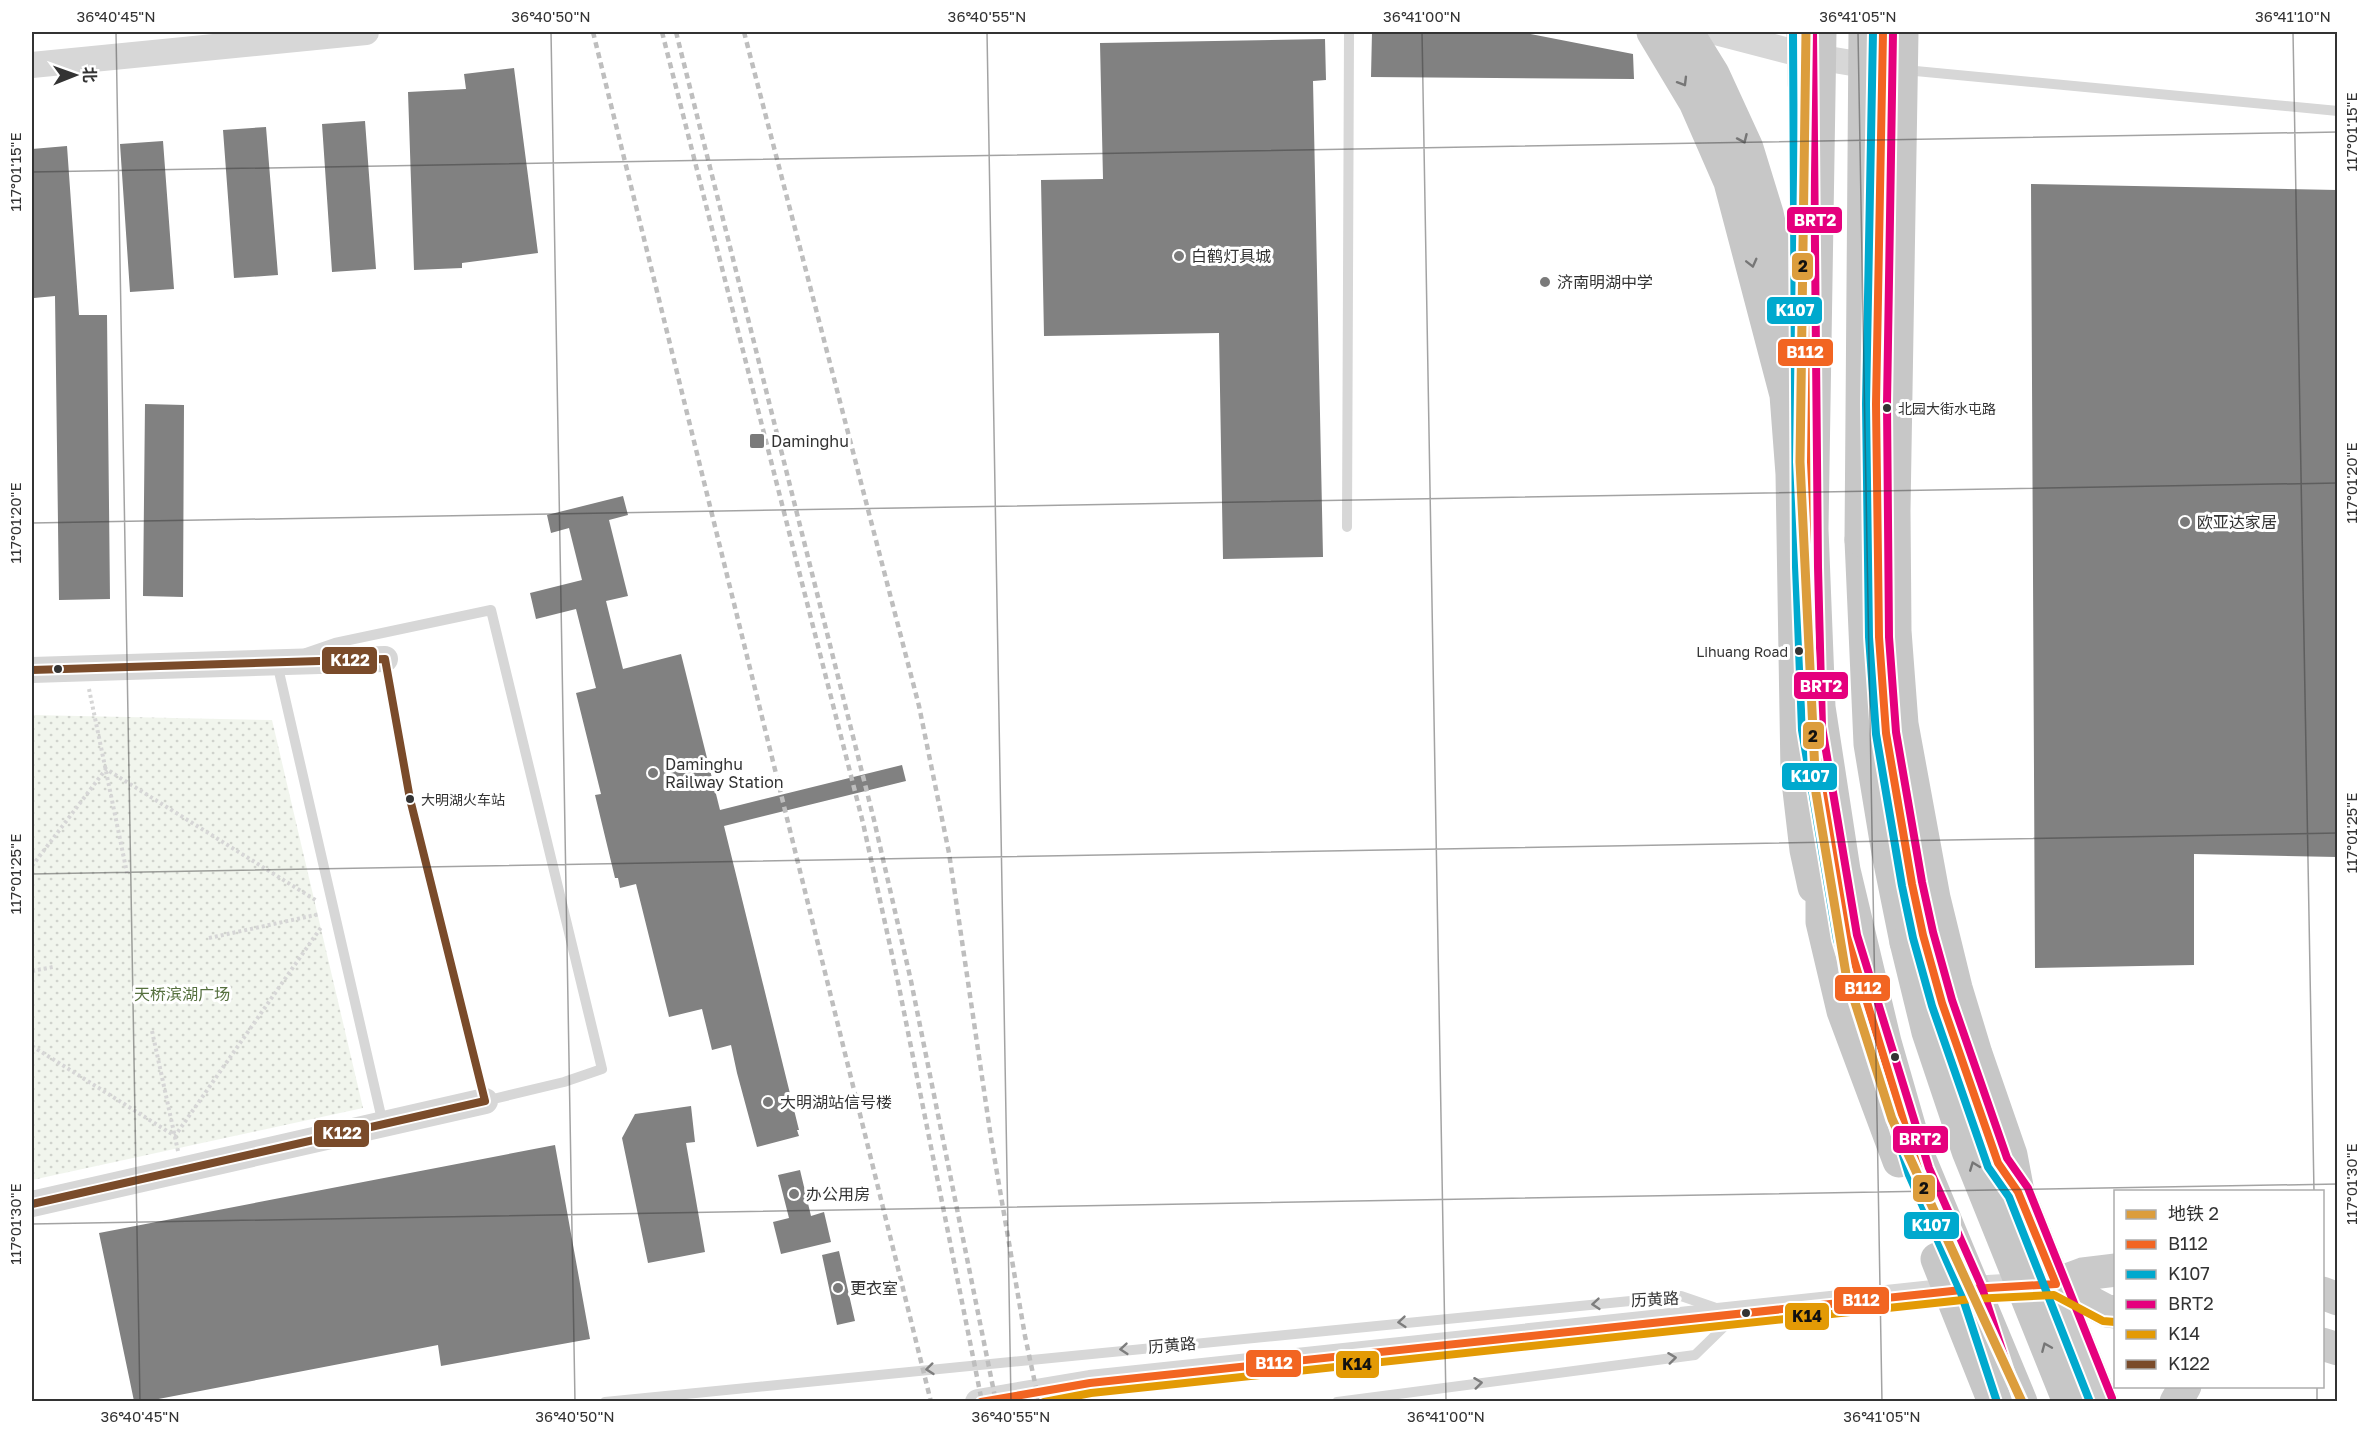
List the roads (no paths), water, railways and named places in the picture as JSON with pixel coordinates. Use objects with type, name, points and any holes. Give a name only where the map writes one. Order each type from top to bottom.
[{"type":"highway","points":[[1653,32],[1695,102],[1730,182],[1786,394]]},
{"type":"highway","points":[[1687,32],[1713,74],[1747,148],[1767,213],[1783,288],[1786,394],[1792,474],[1797,773],[1806,850],[1822,922],[1844,1011],[1916,1206],[1994,1401]]},
{"type":"highway","points":[[1865,32],[1861,540],[1870,744],[1906,942],[1929,1032],[1968,1151],[2069,1401]]},
{"type":"highway","points":[[1872,32],[1898,173]]},
{"type":"highway","points":[[1902,32],[1896,331],[1896,631],[1902,724],[1934,898],[1953,976],[1976,1054],[2011,1155],[2018,1192]]},
{"type":"highway","points":[[1809,39],[1812,529],[1819,707],[1822,922]]},
{"type":"highway","points":[[1861,540],[1896,331]]},
{"type":"highway","points":[[1819,707],[1844,870],[1885,1042],[1916,1150]]},
{"type":"highway","points":[[1844,1011],[1916,1150],[2021,1401]]},
{"type":"main road","points":[[1883,32],[1876,412],[1879,637],[1886,734],[1915,894],[1942,1003],[1998,1163],[2018,1192],[2102,1401]]},
{"type":"main road","points":[[1809,39],[1807,567],[1812,728],[1847,937],[1919,1172],[1971,1289],[2008,1401]]},
{"type":"main road","name":"历黄路","points":[[2056,1284],[2083,1274],[2114,1270]]},
{"type":"main road","points":[[2056,1284],[2107,1311],[2114,1312]]},
{"type":"main road","points":[[2176,1401],[2184,1388]]},
{"type":"street","points":[[32,65],[366,32]]},
{"type":"street","points":[[1716,32],[1809,39],[1883,68]]},
{"type":"street","points":[[32,670],[385,659]]},
{"type":"street","points":[[32,1204],[485,1101]]},
{"type":"street","name":"历黄路","points":[[978,1401],[1090,1383],[1971,1289],[2056,1284]]},
{"type":"lane","points":[[1347,527],[1349,32]]},
{"type":"lane","points":[[1883,68],[2337,111]]},
{"type":"lane","points":[[383,1124],[276,664],[335,643],[491,610],[602,1069],[564,1082],[485,1101],[410,799],[385,659]]},
{"type":"lane","name":"历黄路","points":[[605,1401],[1681,1296],[1735,1315]]},
{"type":"lane","points":[[1337,1401],[1695,1354],[1735,1315]]},
{"type":"railway","points":[[593,32],[931,1402]]},
{"type":"railway","points":[[662,32],[863,823],[898,982],[982,1402]]},
{"type":"railway","points":[[676,32],[874,820],[911,981],[996,1402]]},
{"type":"railway","points":[[744,32],[919,706],[949,853],[991,1138],[1025,1336],[1039,1402]]},
{"type":"metro line","name":"2","points":[[1806,32],[1800,462],[1816,793],[1846,974],[1892,1119],[2022,1402]]},
{"type":"place","name":"白鹤灯具城","points":[[1179,256]]},
{"type":"place","name":"济南明湖中学","points":[[1545,282]]},
{"type":"place","name":"北园大街水屯路","points":[[1887,408]]},
{"type":"place","name":"Daminghu","points":[[757,441]]},
{"type":"place","name":"欧亚达家居","points":[[2185,522]]},
{"type":"place","name":"Lihuang Road","points":[[1799,651]]},
{"type":"place","name":"Daminghu Railway Station","points":[[653,773]]},
{"type":"place","name":"大明湖火车站","points":[[410,799]]},
{"type":"place","name":"大明湖站信号楼","points":[[768,1102]]},
{"type":"place","name":"办公用房","points":[[794,1194]]},
{"type":"place","name":"更衣室","points":[[838,1288]]},
{"type":"park label","name":"天桥滨湖广场","points":[[182,994]]}]
